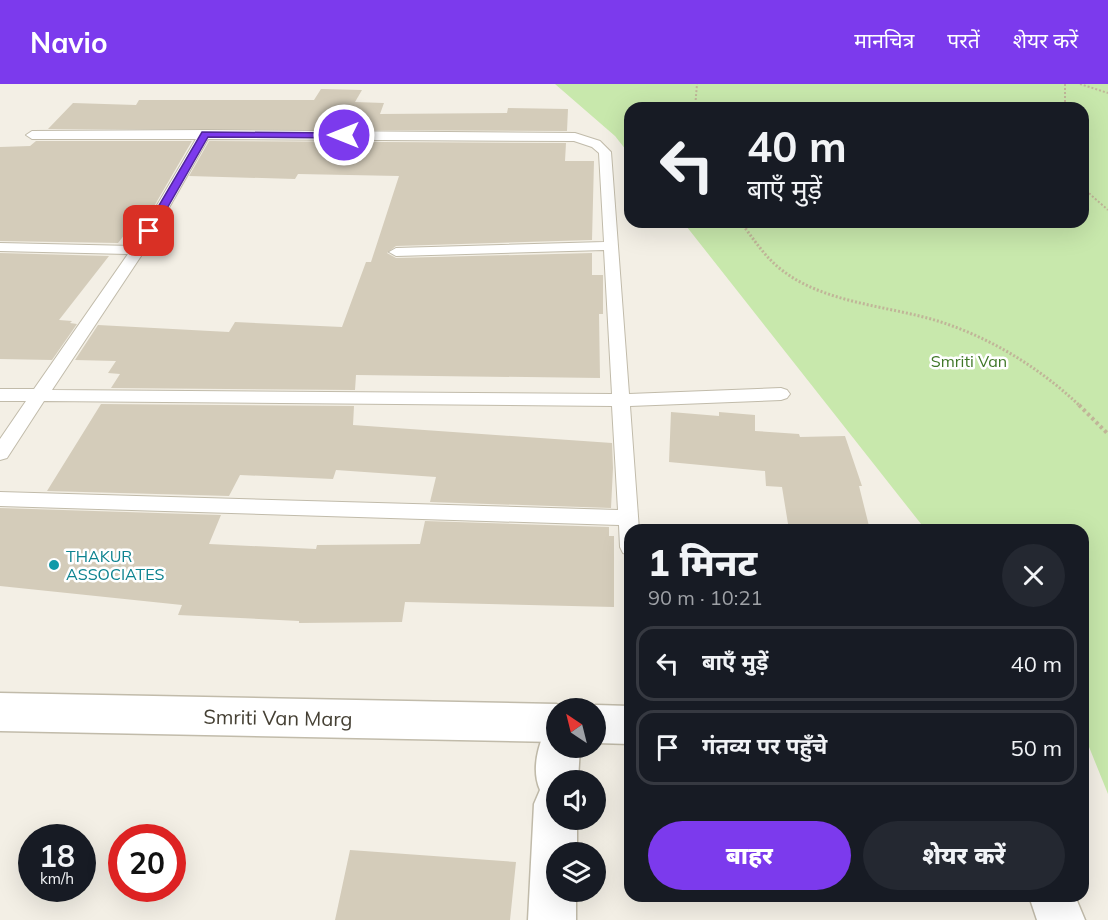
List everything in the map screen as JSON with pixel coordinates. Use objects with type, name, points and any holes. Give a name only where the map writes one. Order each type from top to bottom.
[{"type":"street","name":"Smriti Van Marg","points":[[0,712],[546,723]]},
{"type":"street","points":[[606,724],[624,725]]},
{"type":"street","points":[[552,920],[555,830]]},
{"type":"street","points":[[1054,902],[1060,920]]},
{"type":"lane","points":[[0,453],[138,250],[205,134]]},
{"type":"lane","points":[[32,135],[575,137],[596,144],[604,152],[628,524]]},
{"type":"lane","points":[[396,252],[610,246]]},
{"type":"lane","points":[[0,247],[138,250]]},
{"type":"lane","points":[[0,395],[621,400],[781,394]]},
{"type":"lane","points":[[0,500],[628,518]]},
{"type":"path","points":[[696,102],[697,84]]},
{"type":"path","points":[[1065,84],[1065,102]]},
{"type":"path","points":[[1080,84],[1108,93]]},
{"type":"path","points":[[1089,193],[1108,210]]},
{"type":"path","points":[[745,228],[762,253],[785,273],[820,291],[943,322],[989,341],[1038,371],[1094,418],[1108,434]]},
{"type":"green space","name":"Smriti Van","points":[[555,84],[1108,84],[1108,794],[1089,747],[1089,524],[921,524],[688,228],[1089,228],[1089,102],[624,102],[624,147],[615,136]]},
{"type":"building","points":[[321,89],[362,90],[355,102],[384,103],[380,114],[507,113],[508,108],[568,109],[567,131],[48,129],[73,103],[136,105],[139,100],[314,100]]},
{"type":"building","points":[[36,141],[192,141],[149,215],[140,215],[118,243],[0,241],[0,147],[30,146]]},
{"type":"building","points":[[209,141],[566,143],[565,161],[594,161],[592,240],[396,246],[387,253],[396,258],[592,253],[592,275],[603,275],[603,314],[599,314],[600,378],[356,375],[355,390],[111,388],[120,374],[108,373],[116,361],[75,360],[98,325],[229,332],[235,322],[342,327],[366,262],[371,262],[399,176],[298,174],[295,179],[189,176]]},
{"type":"building","points":[[0,253],[109,256],[59,320],[72,321],[70,323],[77,324],[52,360],[0,359]]},
{"type":"building","points":[[101,404],[354,406],[353,425],[612,443],[611,508],[430,502],[436,477],[336,470],[333,479],[240,475],[229,496],[47,491]]},
{"type":"building","points":[[671,412],[719,416],[719,412],[755,415],[755,431],[799,434],[800,437],[845,436],[862,486],[859,486],[868,524],[788,524],[782,487],[766,486],[765,471],[669,462]]},
{"type":"building","points":[[0,508],[221,515],[209,544],[316,549],[317,545],[420,544],[425,521],[609,527],[609,536],[614,536],[614,607],[405,602],[402,622],[299,623],[299,621],[178,615],[182,605],[0,586]]},
{"type":"building","points":[[350,850],[516,862],[510,920],[335,920]]},
{"type":"place","name":"THAKUR ASSOCIATES","points":[[54,565]]},
{"type":"route","points":[[149,231],[205,134],[344,135]]}]
